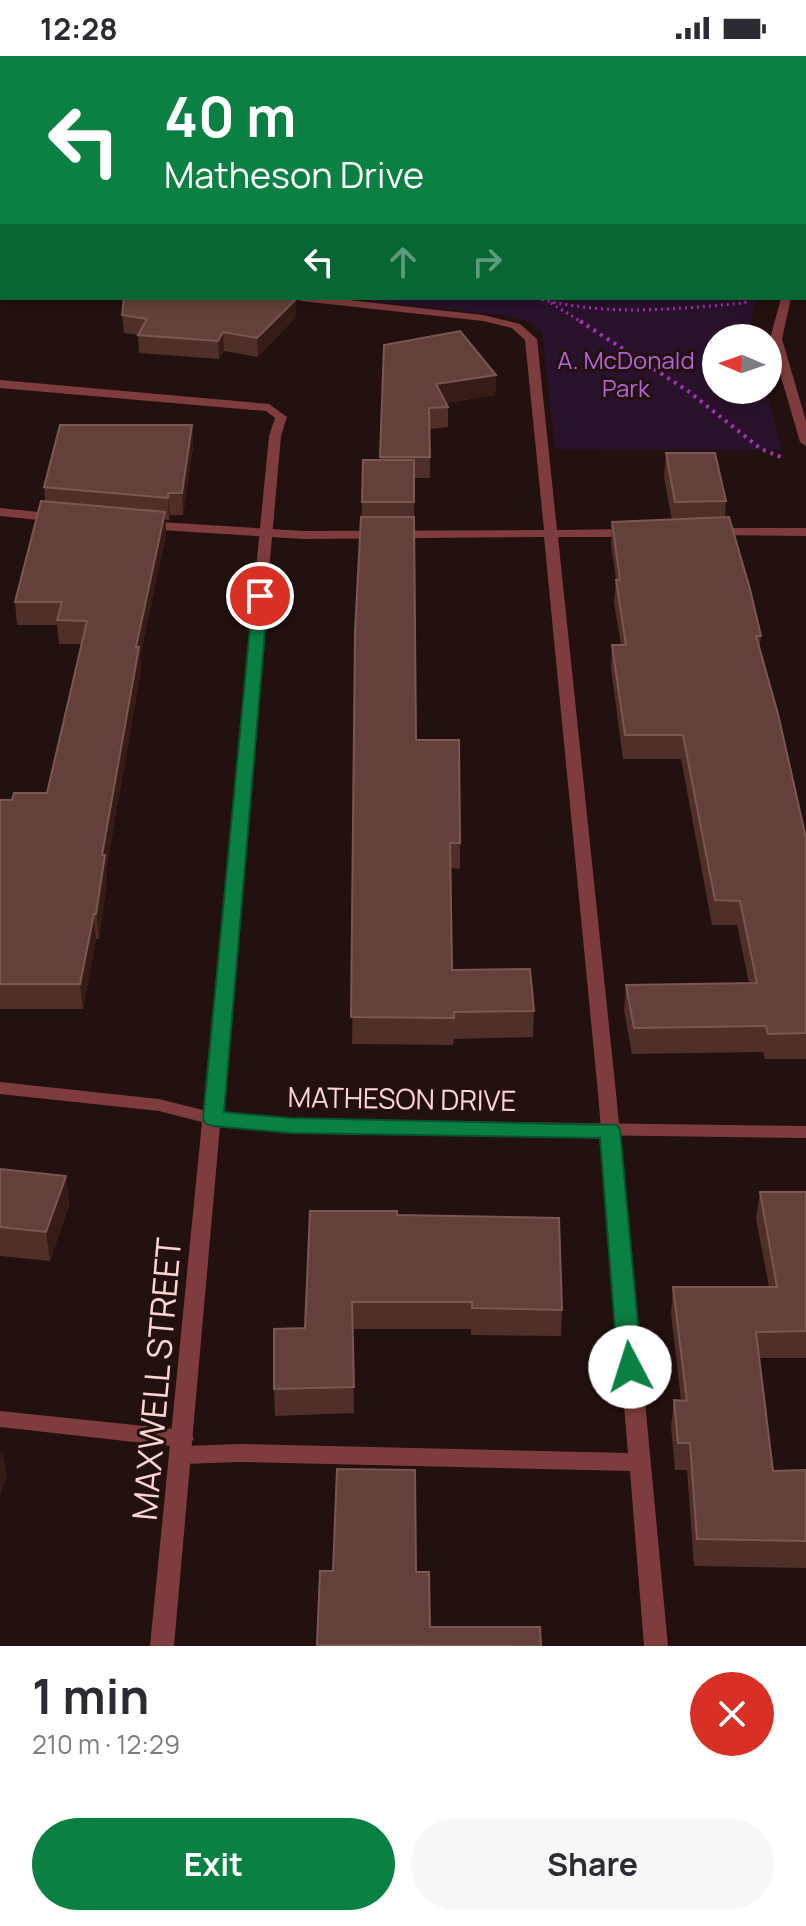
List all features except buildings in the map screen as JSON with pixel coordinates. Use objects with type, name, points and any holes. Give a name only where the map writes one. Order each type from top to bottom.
[{"type":"street","points":[[319,300],[483,318],[526,331],[531,339],[610,1130],[656,1646]]},
{"type":"street","points":[[786,300],[776,339],[806,442]]},
{"type":"street","name":"MAXWELL STREET","points":[[0,384],[269,408],[281,417],[275,436],[162,1646]]},
{"type":"street","points":[[0,512],[77,519]]},
{"type":"street","points":[[123,523],[266,534],[640,533]]},
{"type":"street","points":[[701,532],[806,532]]},
{"type":"street","name":"MATHESON DRIVE","points":[[0,1088],[159,1105],[213,1119],[290,1125],[806,1132]]},
{"type":"street","points":[[0,1419],[240,1453],[638,1462]]},
{"type":"path","points":[[542,300],[655,367],[734,424],[772,457]]},
{"type":"path","points":[[551,303],[633,310],[745,303],[747,300]]},
{"type":"green space","name":"A. McDonald Park","points":[[363,300],[756,300],[750,324],[702,324],[702,404],[770,404],[782,450],[555,449],[542,332],[532,322],[508,316]]},
{"type":"route","points":[[260,596],[213,1119],[290,1125],[610,1130],[630,1367]]}]
